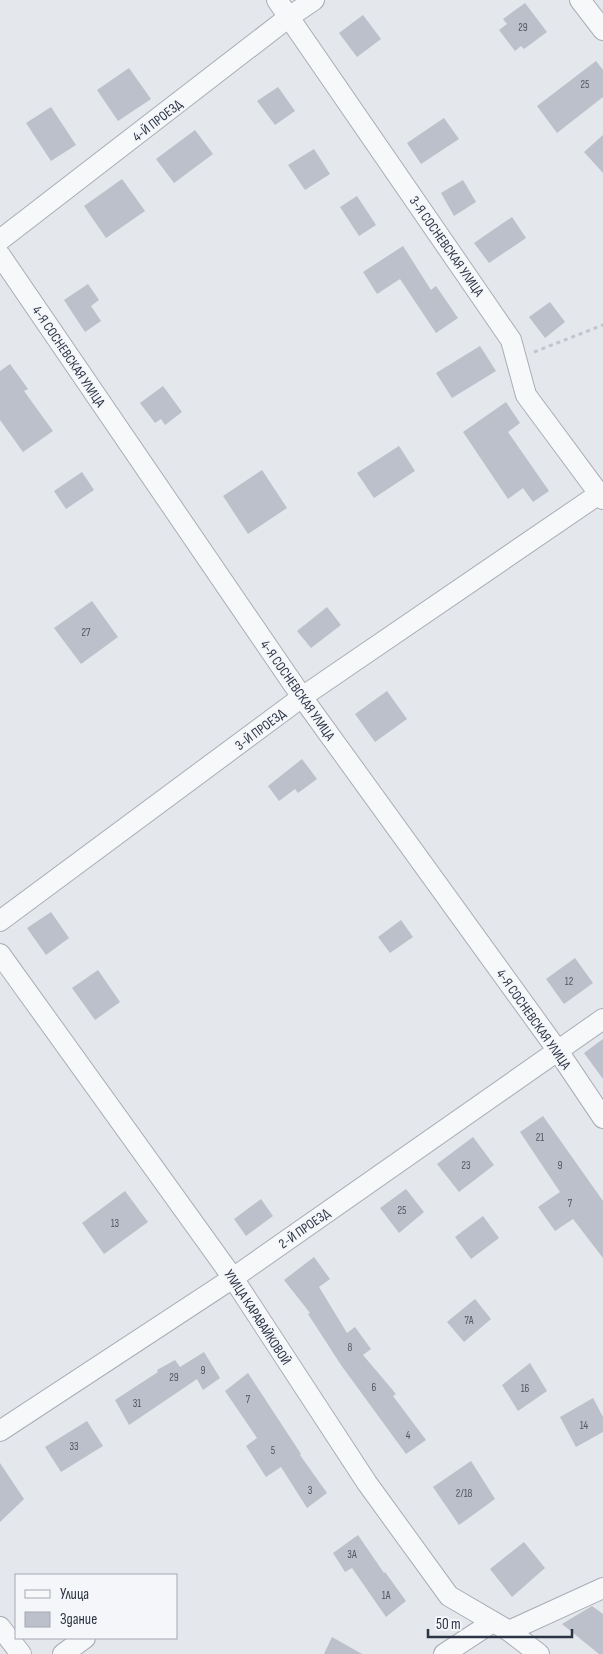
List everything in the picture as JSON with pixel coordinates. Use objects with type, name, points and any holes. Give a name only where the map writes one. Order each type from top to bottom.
[{"type":"street","name":"3-Я СОСНЕВСКАЯ УЛИЦА","points":[[277,0],[511,340],[526,394],[601,496]]},
{"type":"street","name":"4-Й ПРОЕЗД","points":[[0,240],[314,0]]},
{"type":"street","points":[[580,0],[603,30]]},
{"type":"street","name":"4-Я СОСНЕВСКАЯ УЛИЦА","points":[[0,255],[302,698],[558,1051],[603,1118]]},
{"type":"street","name":"3-Й ПРОЕЗД","points":[[0,921],[302,698],[601,496]]},
{"type":"street","name":"УЛИЦА КАРАВАЙКОВОЙ","points":[[0,954],[233,1278],[367,1483],[449,1596],[501,1626],[539,1654]]},
{"type":"street","name":"2-Й ПРОЕЗД","points":[[0,1431],[233,1278],[603,1019]]},
{"type":"street","points":[[444,1654],[501,1626],[603,1588]]},
{"type":"street","points":[[0,1627],[21,1654]]},
{"type":"street","points":[[63,1654],[84,1639]]},
{"type":"path","points":[[516,358],[603,325]]},
{"type":"building","points":[[525,3],[547,32],[524,49],[521,46],[515,51],[499,30],[507,24],[503,19]]},
{"type":"building","points":[[363,15],[381,39],[357,57],[339,33]]},
{"type":"building","points":[[596,61],[603,70],[603,97],[557,133],[537,106]]},
{"type":"building","points":[[129,68],[151,99],[118,121],[97,90]]},
{"type":"building","points":[[278,87],[295,111],[275,125],[257,101]]},
{"type":"building","points":[[51,107],[76,145],[51,161],[26,123]]},
{"type":"building","points":[[444,118],[459,139],[421,164],[407,143]]},
{"type":"building","points":[[195,130],[213,154],[174,183],[156,159]]},
{"type":"building","points":[[603,135],[603,173],[584,152]]},
{"type":"building","points":[[314,149],[330,174],[305,190],[288,165]]},
{"type":"building","points":[[122,179],[145,211],[106,238],[84,206]]},
{"type":"building","points":[[463,180],[476,202],[454,216],[441,193]]},
{"type":"building","points":[[357,196],[376,225],[359,236],[340,207]]},
{"type":"building","points":[[512,217],[526,238],[489,263],[474,243]]},
{"type":"building","points":[[403,246],[431,290],[436,286],[458,318],[436,333],[400,279],[377,294],[363,272]]},
{"type":"building","points":[[88,284],[99,300],[91,306],[101,321],[85,332],[64,300]]},
{"type":"building","points":[[550,302],[565,322],[545,338],[529,317]]},
{"type":"building","points":[[480,346],[496,371],[452,398],[436,373]]},
{"type":"building","points":[[10,364],[28,389],[24,391],[53,431],[23,452],[0,420],[0,371]]},
{"type":"building","points":[[163,386],[182,412],[165,425],[161,419],[155,423],[140,403]]},
{"type":"building","points":[[506,402],[520,423],[508,432],[549,491],[533,502],[523,488],[508,499],[463,432]]},
{"type":"building","points":[[399,446],[415,471],[374,498],[357,473]]},
{"type":"building","points":[[262,470],[287,508],[248,534],[223,496]]},
{"type":"building","points":[[82,472],[94,490],[66,509],[54,491]]},
{"type":"building","points":[[92,601],[118,637],[81,664],[54,628]]},
{"type":"building","points":[[327,607],[341,625],[311,648],[297,631]]},
{"type":"building","points":[[387,691],[407,719],[375,742],[355,714]]},
{"type":"building","points":[[302,759],[317,779],[298,793],[295,789],[279,801],[268,786]]},
{"type":"building","points":[[51,912],[69,938],[46,955],[27,928]]},
{"type":"building","points":[[401,920],[413,937],[390,953],[378,937]]},
{"type":"building","points":[[575,958],[593,983],[564,1004],[546,979]]},
{"type":"building","points":[[98,970],[120,1002],[95,1020],[72,988]]},
{"type":"building","points":[[603,1039],[603,1079],[584,1053]]},
{"type":"building","points":[[543,1116],[603,1201],[603,1258],[573,1219],[555,1231],[538,1207],[560,1192],[520,1132]]},
{"type":"building","points":[[473,1137],[494,1165],[459,1192],[437,1164]]},
{"type":"building","points":[[406,1189],[424,1212],[399,1233],[380,1208]]},
{"type":"building","points":[[125,1191],[148,1222],[104,1254],[82,1223]]},
{"type":"building","points":[[261,1199],[273,1216],[246,1236],[234,1219]]},
{"type":"building","points":[[483,1216],[499,1238],[471,1259],[455,1237]]},
{"type":"building","points":[[314,1257],[330,1279],[319,1287],[347,1333],[355,1327],[371,1349],[363,1355],[396,1394],[393,1396],[426,1440],[406,1454],[341,1365],[308,1314],[310,1313],[284,1280]]},
{"type":"building","points":[[475,1299],[491,1319],[464,1342],[447,1322]]},
{"type":"building","points":[[204,1352],[220,1378],[203,1390],[197,1379],[129,1425],[115,1400],[158,1372],[157,1370],[175,1360],[180,1367]]},
{"type":"building","points":[[530,1363],[547,1391],[518,1411],[502,1385]]},
{"type":"building","points":[[248,1373],[300,1455],[327,1493],[307,1508],[281,1467],[266,1477],[246,1446],[257,1438],[225,1391]]},
{"type":"building","points":[[593,1398],[603,1417],[603,1432],[576,1447],[560,1417]]},
{"type":"building","points":[[87,1421],[103,1446],[61,1472],[45,1447]]},
{"type":"building","points":[[471,1461],[495,1499],[459,1525],[433,1487]]},
{"type":"building","points":[[0,1463],[24,1499],[0,1522]]},
{"type":"building","points":[[358,1535],[406,1601],[386,1617],[352,1568],[345,1572],[333,1553]]},
{"type":"building","points":[[524,1542],[545,1568],[512,1597],[490,1569]]},
{"type":"building","points":[[592,1606],[603,1614],[603,1654],[599,1654],[562,1624]]},
{"type":"building","points":[[332,1637],[362,1654],[324,1654]]}]
